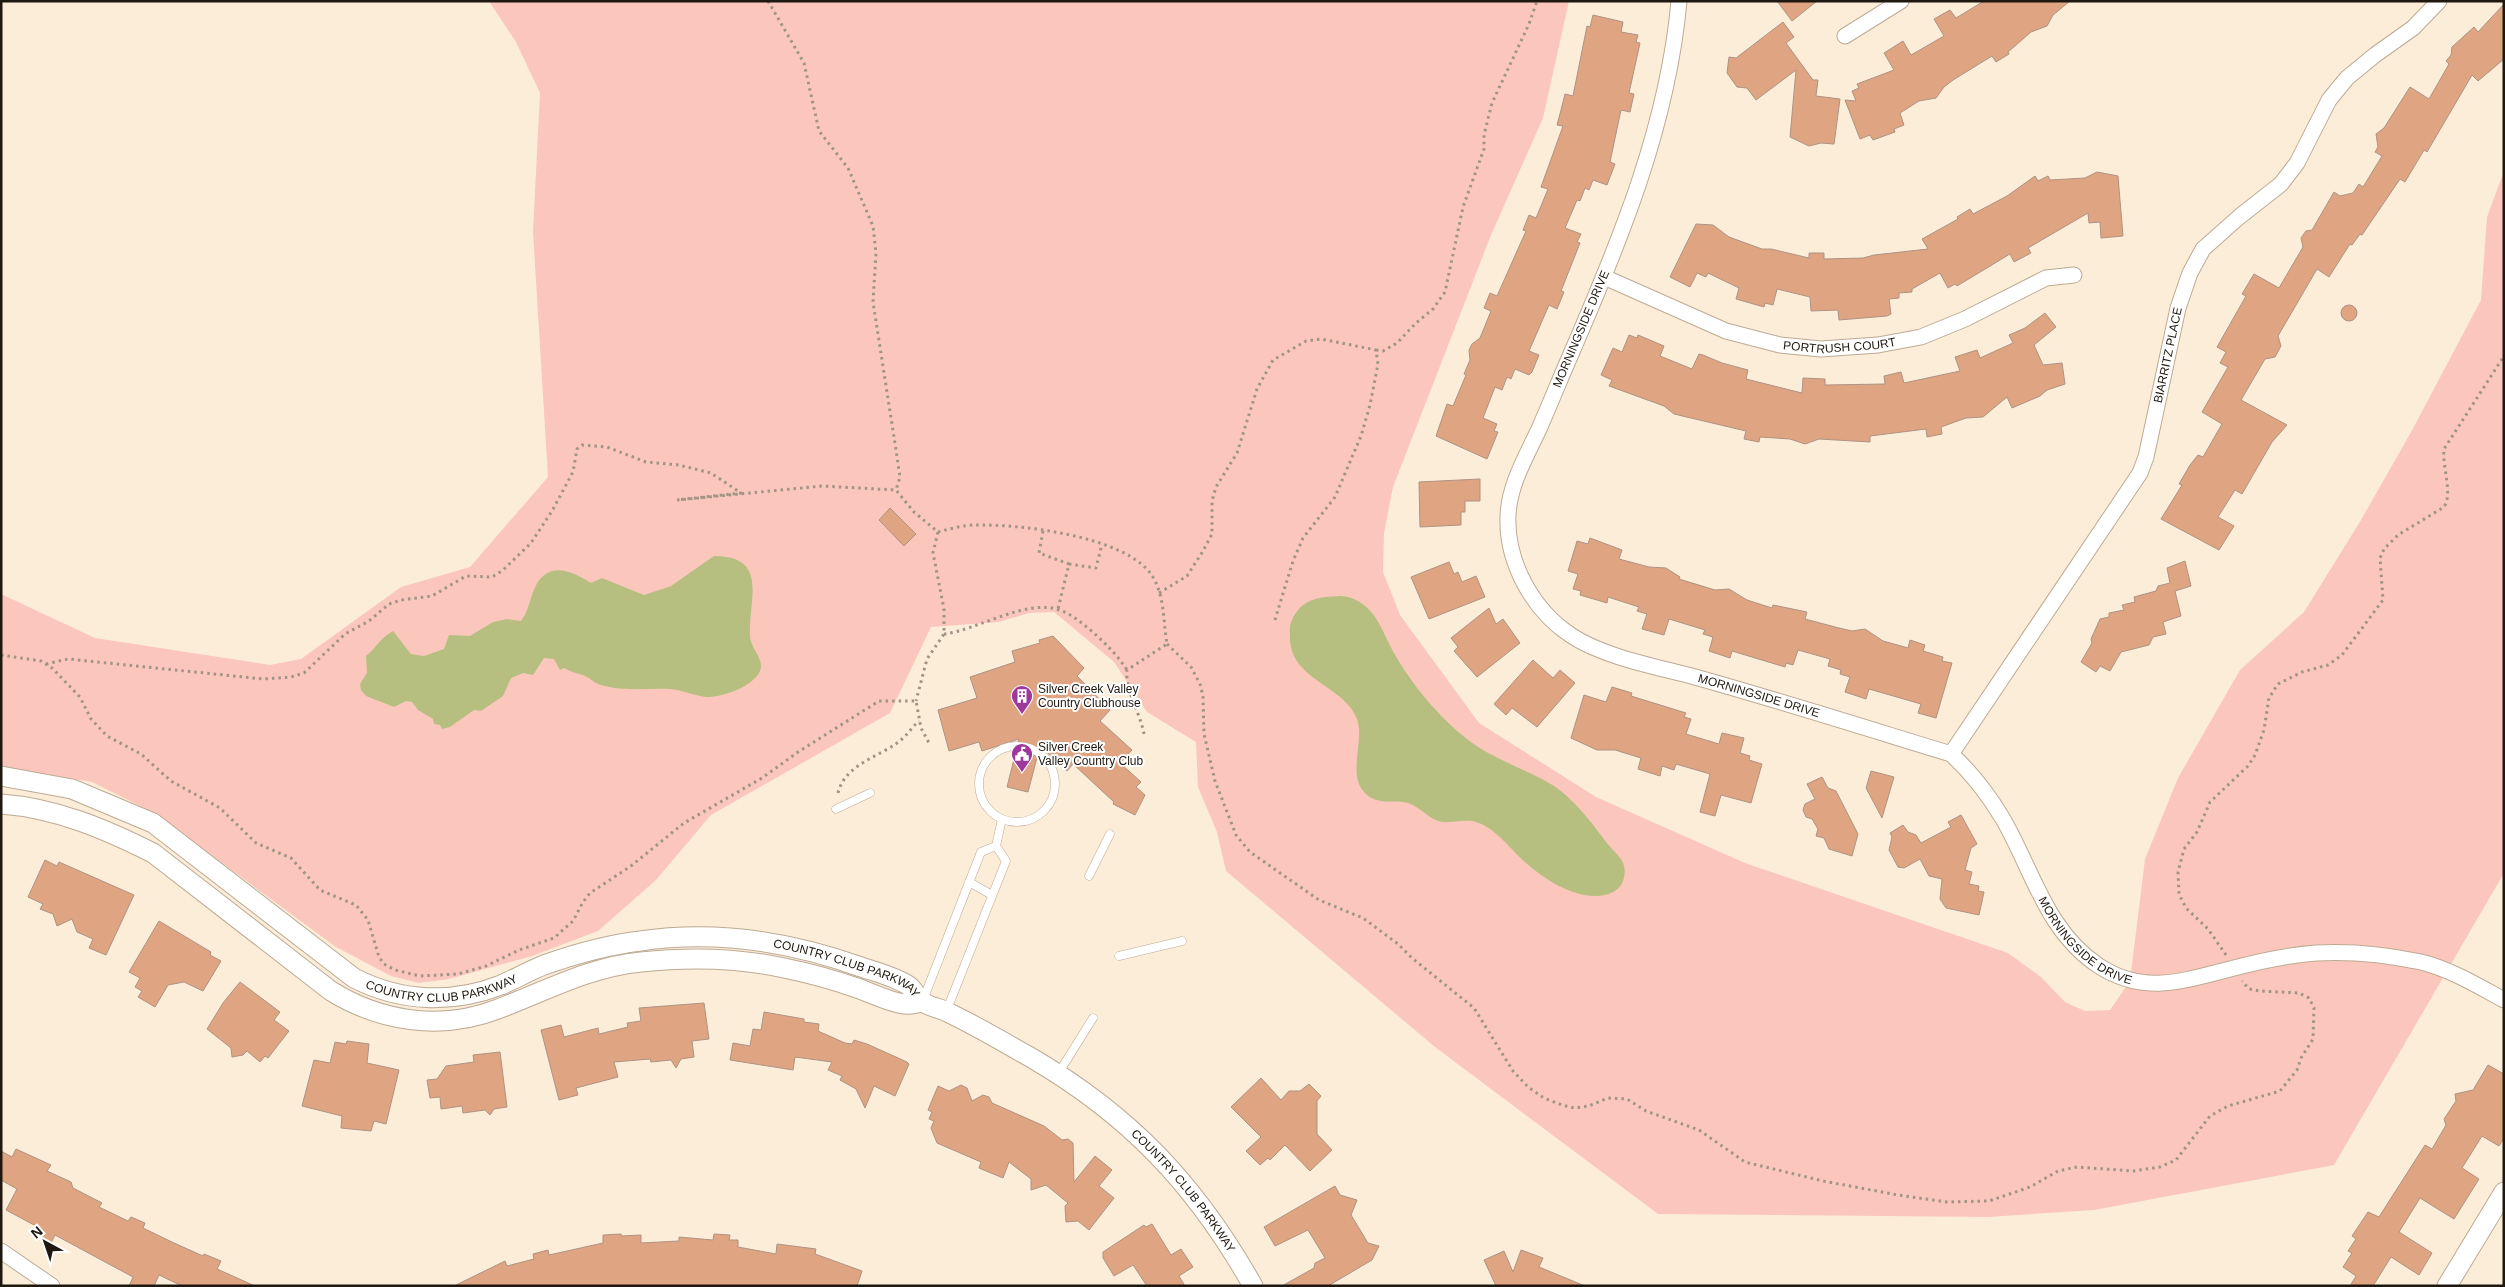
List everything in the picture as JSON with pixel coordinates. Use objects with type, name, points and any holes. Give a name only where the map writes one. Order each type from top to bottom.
[{"type":"street","name":"MORNINGSIDE DRIVE","points":[[1679,1],[1670,65],[1654,136],[1644,170],[1604,277],[1522,464],[1510,498],[1508,514],[1510,545],[1520,575],[1534,597],[1563,630],[1592,646],[1651,666],[1951,754],[1981,786],[2004,820],[2035,889],[2052,917],[2072,944],[2112,974],[2130,980],[2152,983],[2176,983],[2270,959],[2316,953],[2366,954],[2422,963],[2475,984],[2504,1000]]},
{"type":"street","points":[[1845,36],[1901,1]]},
{"type":"street","name":"BIARRITZ PLACE","points":[[1951,754],[2140,473],[2146,457],[2181,299],[2190,273],[2203,249],[2239,217],[2282,184],[2297,163],[2329,100],[2347,78],[2384,47],[2413,28],[2439,1]]},
{"type":"street","name":"PORTRUSH COURT","points":[[1604,277],[1726,331],[1761,341],[1821,349],[1870,346],[1921,337],[1940,331],[2046,278],[2074,275]]},
{"type":"street","name":"COUNTRY CLUB PARKWAY","points":[[1,776],[52,784],[103,800],[153,823],[196,854],[354,978],[383,991],[429,999],[465,996],[502,985],[542,966],[611,946],[662,938],[735,938],[794,946],[843,961],[905,984],[922,1002],[946,1012],[1058,1075],[1086,1093],[1147,1143],[1167,1163],[1226,1238],[1253,1286]]},
{"type":"street","name":"COUNTRY CLUB PARKWAY","points":[[1,804],[34,808],[69,816],[96,826],[153,854],[332,990],[373,1012],[388,1016],[421,1020],[463,1018],[497,1010],[574,977],[614,966],[641,962],[712,960],[735,961],[784,968],[838,982],[903,1004],[922,1002]]},
{"type":"street","points":[[180,873],[196,854]]},
{"type":"street","points":[[735,938],[735,961]]},
{"type":"street","points":[[332,990],[346,971]]},
{"type":"street","points":[[502,985],[511,1004]]},
{"type":"street","points":[[2447,1286],[2504,1192]]},
{"type":"street","points":[[1,1251],[52,1286]]},
{"type":"lane","points":[[1026,747],[1037,751],[1049,764],[1055,780],[1055,792],[1051,802],[1044,812],[1034,818],[1013,822],[1002,819],[986,807],[981,797],[979,785],[986,763],[1003,749],[1026,747]]},
{"type":"lane","points":[[838,807],[870,794]]},
{"type":"lane","points":[[946,1012],[1006,861],[996,846],[1002,819]]},
{"type":"lane","points":[[1089,876],[1110,834]]},
{"type":"lane","points":[[922,1002],[981,852],[996,846]]},
{"type":"lane","points":[[969,882],[992,895]]},
{"type":"lane","points":[[1118,956],[1182,941]]},
{"type":"lane","points":[[1058,1075],[1092,1018]]},
{"type":"path","points":[[768,1],[804,63],[819,131],[848,168],[873,226],[876,253],[873,302],[898,459],[900,484],[896,490]]},
{"type":"path","points":[[1159,593],[1187,576],[1212,534],[1212,501],[1216,487],[1237,453],[1256,389],[1273,360],[1306,341],[1321,339],[1384,351],[1397,343],[1416,322],[1433,309],[1445,292],[1464,207],[1484,149],[1484,135],[1492,103],[1529,24],[1537,1]]},
{"type":"path","points":[[1274,623],[1294,561],[1304,538],[1335,497],[1361,436],[1370,406],[1378,364],[1376,350]]},
{"type":"path","points":[[2225,953],[2208,929],[2186,908],[2179,894],[2178,872],[2184,849],[2197,832],[2210,802],[2248,766],[2255,755],[2264,730],[2269,698],[2278,684],[2302,672],[2328,665],[2342,655],[2383,600],[2380,558],[2384,549],[2398,536],[2444,507],[2448,502],[2443,467],[2444,449],[2504,356]]},
{"type":"path","points":[[46,664],[68,659],[264,679],[291,677],[304,673],[345,634],[369,621],[389,604],[401,600],[432,596],[466,576],[492,577],[502,571],[531,543],[552,511],[573,472],[577,449],[582,445],[607,446],[646,462],[679,465],[711,472],[741,493],[677,500],[822,486],[896,490],[914,512],[938,532]]},
{"type":"path","points":[[938,532],[974,525],[1043,531],[1102,544],[1136,558],[1153,578],[1159,593],[1167,644],[1191,667],[1200,684],[1203,696],[1204,734],[1215,781],[1236,836],[1250,852],[1319,900],[1363,918],[1398,944],[1412,958],[1474,1008],[1513,1071],[1528,1087],[1544,1098],[1562,1105],[1574,1108],[1589,1106],[1608,1098],[1627,1099],[1646,1111],[1699,1130],[1745,1162],[1823,1181],[1947,1202],[1989,1201],[2030,1187],[2058,1171],[2077,1167],[2133,1172],[2160,1167],[2176,1160],[2210,1116],[2228,1106],[2280,1091],[2296,1070],[2313,1039],[2314,1008],[2309,998],[2299,993],[2260,992],[2249,989],[2244,984]]},
{"type":"path","points":[[1043,531],[1039,554],[1069,564],[1096,568],[1102,544]]},
{"type":"path","points":[[929,743],[919,721],[916,702],[927,659],[944,634],[944,610],[933,553],[938,532]]},
{"type":"path","points":[[1058,609],[1069,564]]},
{"type":"path","points":[[944,634],[968,629],[1026,610],[1045,607],[1058,609],[1075,618],[1117,655],[1127,670],[1126,682],[1140,715],[1144,734]]},
{"type":"path","points":[[1127,670],[1167,644]]},
{"type":"path","points":[[1,655],[41,661],[46,664],[80,696],[91,718],[107,736],[141,754],[171,780],[220,808],[256,843],[291,858],[320,890],[356,905],[368,920],[379,957],[384,964],[395,970],[420,976],[444,976],[466,972],[554,938],[573,921],[590,893],[631,866],[684,823],[762,778],[798,752],[879,701],[916,702]]},
{"type":"path","points":[[838,807],[841,784],[846,777],[866,761],[899,742],[919,721]]},
{"type":"shaded area","name":"Silver Creek Valley Country Club","points":[[489,1],[1569,1],[1543,118],[1491,235],[1393,487],[1384,533],[1383,572],[1400,615],[1479,723],[1596,797],[1745,863],[2008,953],[2041,977],[2065,1002],[2085,1011],[2110,1010],[2130,981],[2145,859],[2178,778],[2240,670],[2304,612],[2361,520],[2410,434],[2481,300],[2487,217],[2504,171],[2504,873],[2334,1165],[2094,1210],[1988,1217],[1658,1214],[1435,1047],[1226,871],[1217,832],[1198,787],[1196,742],[1147,712],[1114,662],[1054,612],[1029,613],[999,622],[931,627],[890,713],[711,815],[656,880],[598,931],[532,956],[449,979],[419,983],[391,976],[336,947],[154,813],[92,782],[1,767],[1,594],[95,638],[270,665],[301,659],[401,587],[470,567],[548,477],[533,232],[540,93],[516,42]]},
{"type":"shaded area","points":[[714,556],[732,558],[743,563],[749,572],[752,582],[750,636],[752,645],[761,662],[761,667],[751,682],[737,690],[714,697],[707,697],[670,689],[615,688],[598,684],[587,677],[564,668],[560,670],[554,659],[544,658],[533,675],[523,673],[511,678],[503,696],[481,711],[474,710],[450,727],[442,729],[440,725],[434,724],[433,719],[418,710],[412,702],[406,701],[394,707],[366,696],[361,690],[360,684],[367,673],[366,656],[384,637],[393,631],[411,654],[424,656],[444,649],[449,635],[470,636],[493,622],[507,619],[521,621],[527,611],[538,582],[551,571],[566,571],[591,583],[602,578],[644,595],[671,586]]},
{"type":"shaded area","points":[[1341,596],[1359,601],[1373,614],[1409,677],[1436,711],[1467,739],[1486,752],[1549,783],[1574,802],[1621,860],[1625,869],[1622,884],[1618,888],[1608,894],[1595,896],[1584,895],[1562,888],[1534,870],[1497,834],[1483,825],[1472,821],[1437,821],[1408,803],[1376,800],[1366,794],[1360,787],[1357,778],[1359,728],[1357,719],[1351,708],[1342,698],[1308,674],[1299,664],[1293,653],[1290,639],[1291,622],[1301,607],[1318,598]]},
{"type":"building","points":[[1777,1],[1817,1],[1792,21]]},
{"type":"building","points":[[1984,1],[2070,1],[2053,15],[2047,26],[2031,32],[2008,52],[2009,54],[1996,62],[1992,56],[1953,80],[1944,87],[1936,98],[1919,101],[1900,113],[1904,125],[1894,129],[1895,132],[1873,140],[1870,135],[1860,139],[1845,100],[1856,101],[1852,91],[1859,88],[1857,84],[1894,70],[1884,53],[1903,41],[1911,55],[1944,36],[1934,19],[1950,10],[1956,18]]},
{"type":"building","points":[[2504,4],[2504,59],[2478,81],[2472,75],[2427,152],[2424,150],[2405,182],[2400,179],[2362,235],[2360,234],[2352,245],[2350,244],[2329,277],[2317,269],[2278,336],[2281,346],[2275,357],[2265,359],[2241,400],[2287,425],[2272,442],[2242,494],[2235,490],[2218,517],[2234,526],[2219,550],[2161,519],[2182,485],[2179,484],[2190,465],[2198,455],[2203,457],[2222,424],[2202,412],[2228,367],[2220,363],[2226,352],[2217,347],[2246,296],[2242,294],[2254,274],[2279,288],[2303,247],[2301,238],[2306,231],[2312,230],[2334,192],[2340,196],[2353,193],[2359,184],[2363,187],[2382,156],[2375,152],[2378,147],[2376,134],[2384,128],[2410,87],[2429,99],[2449,64],[2446,61],[2451,55],[2452,47],[2474,27],[2478,32]]},
{"type":"building","points":[[1593,15],[1623,22],[1621,32],[1638,35],[1636,42],[1640,43],[1629,93],[1634,94],[1630,112],[1621,110],[1610,162],[1615,164],[1607,185],[1593,180],[1589,190],[1585,188],[1580,201],[1577,200],[1565,228],[1581,234],[1577,242],[1580,243],[1561,291],[1564,292],[1557,309],[1549,305],[1529,351],[1539,355],[1532,372],[1529,375],[1515,369],[1511,379],[1507,377],[1502,390],[1495,387],[1483,418],[1497,424],[1494,431],[1498,432],[1487,459],[1436,436],[1447,404],[1453,406],[1466,375],[1464,374],[1470,360],[1469,350],[1472,344],[1480,338],[1491,311],[1484,308],[1490,293],[1497,296],[1526,231],[1523,230],[1529,215],[1536,218],[1548,189],[1541,187],[1563,126],[1557,125],[1565,94],[1573,96],[1587,26],[1590,27]]},
{"type":"building","points":[[1783,22],[1794,37],[1786,43],[1813,80],[1818,80],[1816,96],[1840,99],[1834,144],[1821,143],[1809,146],[1790,137],[1796,70],[1756,100],[1747,88],[1737,87],[1727,73],[1729,57],[1736,58]]},
{"type":"building","points":[[2097,172],[2118,176],[2123,236],[2101,238],[2100,222],[2089,223],[2088,213],[2028,248],[2031,253],[2014,262],[2010,254],[1957,286],[1955,284],[1948,288],[1940,273],[1912,289],[1912,292],[1899,293],[1899,298],[1889,299],[1891,314],[1887,316],[1839,320],[1838,310],[1811,311],[1810,297],[1777,289],[1773,305],[1765,303],[1764,307],[1736,299],[1739,288],[1708,273],[1706,277],[1697,273],[1690,287],[1670,277],[1696,224],[1713,225],[1729,237],[1762,249],[1771,249],[1809,258],[1809,253],[1824,253],[1824,259],[1863,258],[1928,249],[1922,239],[1958,219],[1957,217],[1970,209],[1973,214],[2007,196],[2035,176],[2038,181],[2048,176],[2050,180],[2085,178]]},
{"type":"building","points":[[2346,305],[2352,305],[2357,310],[2355,319],[2346,321],[2341,316],[2341,310]]},
{"type":"building","points":[[2045,313],[2056,327],[2034,345],[2043,365],[2062,363],[2065,384],[2047,390],[2040,396],[2012,408],[2007,397],[1983,417],[1966,418],[1941,427],[1942,434],[1927,437],[1926,429],[1870,436],[1870,442],[1819,439],[1805,444],[1790,439],[1760,437],[1759,442],[1744,439],[1746,431],[1674,414],[1664,406],[1609,386],[1612,380],[1601,375],[1613,348],[1622,352],[1629,335],[1637,338],[1638,335],[1664,346],[1660,356],[1692,369],[1699,354],[1748,370],[1746,379],[1802,393],[1803,378],[1825,379],[1825,385],[1885,384],[1884,376],[1901,372],[1904,383],[1960,371],[1955,357],[1977,350],[1980,358],[2013,343],[2009,335],[2025,328]]},
{"type":"building","points":[[1480,479],[1480,501],[1465,501],[1465,512],[1461,512],[1461,525],[1420,527],[1419,482]]},
{"type":"building","points":[[890,508],[916,534],[904,546],[879,520]]},
{"type":"building","points":[[1590,538],[1622,550],[1619,559],[1649,567],[1666,568],[1680,577],[1679,579],[1715,590],[1729,589],[1747,600],[1772,608],[1773,605],[1807,612],[1805,619],[1852,631],[1865,629],[1883,641],[1908,648],[1910,640],[1925,645],[1923,651],[1943,657],[1942,661],[1952,663],[1936,718],[1918,713],[1921,704],[1869,689],[1866,699],[1845,692],[1850,677],[1840,674],[1841,670],[1828,666],[1830,659],[1798,650],[1793,665],[1786,663],[1785,667],[1732,651],[1730,658],[1709,651],[1713,637],[1703,634],[1705,630],[1669,619],[1664,635],[1642,629],[1647,614],[1637,611],[1639,607],[1608,597],[1607,603],[1580,595],[1581,591],[1573,589],[1578,574],[1568,571],[1577,541],[1588,544]]},
{"type":"building","points":[[2185,561],[2191,586],[2175,591],[2181,616],[2163,622],[2166,634],[2153,637],[2149,645],[2121,652],[2110,671],[2100,666],[2096,672],[2081,662],[2092,643],[2091,639],[2100,619],[2109,617],[2109,613],[2124,610],[2122,605],[2135,602],[2134,597],[2156,591],[2158,586],[2170,583],[2167,568]]},
{"type":"building","points":[[1449,562],[1454,574],[1458,572],[1462,582],[1476,576],[1485,597],[1429,619],[1411,577]]},
{"type":"building","points":[[1489,608],[1496,624],[1503,619],[1520,643],[1477,677],[1454,651],[1458,647],[1451,638]]},
{"type":"building","name":"Silver Creek Valley Country Clubhouse","points":[[1053,636],[1084,668],[1077,676],[1110,710],[1100,721],[1132,750],[1120,763],[1141,782],[1136,787],[1145,795],[1135,815],[1113,804],[1114,802],[1073,764],[1067,771],[1040,746],[1028,792],[1007,787],[1019,739],[982,751],[979,742],[949,751],[938,710],[977,698],[970,677],[1015,662],[1012,651],[1040,643],[1039,640]]},
{"type":"building","points":[[1533,660],[1553,678],[1560,670],[1575,683],[1537,727],[1512,708],[1506,715],[1494,704]]},
{"type":"building","points":[[1612,687],[1632,693],[1631,696],[1686,713],[1684,717],[1691,719],[1686,734],[1719,744],[1722,733],[1744,738],[1740,753],[1750,756],[1749,760],[1762,764],[1751,803],[1721,795],[1715,816],[1700,812],[1710,774],[1676,764],[1674,770],[1662,766],[1660,776],[1638,769],[1641,758],[1615,750],[1597,750],[1571,738],[1584,695],[1606,702]]},
{"type":"building","points":[[1871,771],[1894,777],[1882,818],[1866,788]]},
{"type":"building","points":[[1822,777],[1828,788],[1836,791],[1858,834],[1852,856],[1829,849],[1824,838],[1816,836],[1818,829],[1812,819],[1806,817],[1803,810],[1805,804],[1815,799],[1807,784]]},
{"type":"building","points":[[1961,815],[1977,844],[1971,848],[1965,870],[1972,872],[1969,884],[1979,886],[1978,891],[1984,892],[1979,915],[1946,908],[1940,899],[1942,879],[1929,876],[1920,859],[1904,868],[1898,867],[1889,850],[1892,837],[1890,833],[1903,825],[1908,832],[1916,835],[1921,843],[1951,827],[1948,822]]},
{"type":"building","points":[[45,860],[57,866],[59,862],[134,895],[106,955],[89,948],[93,939],[77,932],[72,919],[57,926],[53,914],[40,909],[43,904],[28,897]]},
{"type":"building","points":[[159,921],[211,952],[210,955],[221,961],[203,991],[184,982],[168,985],[155,1007],[138,997],[142,991],[135,987],[140,978],[129,972]]},
{"type":"building","points":[[240,982],[280,1012],[274,1020],[289,1031],[268,1058],[265,1056],[260,1062],[247,1051],[243,1055],[232,1057],[231,1048],[207,1029],[223,1003]]},
{"type":"building","points":[[704,1003],[709,1039],[692,1041],[694,1057],[681,1059],[676,1068],[671,1060],[651,1062],[650,1059],[614,1062],[618,1077],[576,1088],[578,1095],[559,1100],[541,1030],[561,1025],[564,1037],[598,1028],[599,1034],[628,1027],[627,1023],[641,1021],[639,1008]]},
{"type":"building","points":[[764,1012],[804,1019],[804,1022],[819,1024],[818,1031],[845,1043],[852,1044],[854,1040],[907,1062],[909,1064],[895,1096],[874,1086],[865,1108],[856,1089],[840,1080],[842,1076],[828,1070],[832,1062],[795,1057],[793,1070],[730,1060],[733,1043],[750,1046],[753,1029],[761,1030]]},
{"type":"building","points":[[347,1041],[369,1044],[367,1063],[399,1070],[386,1124],[374,1121],[371,1131],[341,1128],[342,1116],[302,1106],[314,1060],[330,1063],[335,1042],[346,1044]]},
{"type":"building","points":[[500,1052],[507,1107],[494,1109],[490,1115],[485,1110],[463,1113],[462,1106],[441,1109],[440,1097],[430,1098],[427,1080],[437,1079],[446,1066],[474,1062],[473,1055]]},
{"type":"building","points":[[2488,1065],[2504,1074],[2504,1138],[2499,1146],[2482,1136],[2462,1168],[2479,1179],[2454,1219],[2420,1198],[2399,1232],[2432,1253],[2419,1275],[2391,1257],[2373,1286],[2350,1286],[2356,1276],[2343,1267],[2352,1253],[2348,1251],[2356,1239],[2352,1236],[2368,1212],[2379,1217],[2425,1145],[2432,1149],[2446,1125],[2444,1119],[2456,1101],[2455,1094],[2473,1090]]},
{"type":"building","points":[[1261,1078],[1281,1100],[1289,1091],[1300,1091],[1309,1084],[1321,1096],[1317,1101],[1317,1134],[1332,1150],[1310,1171],[1285,1145],[1270,1160],[1268,1158],[1260,1165],[1246,1151],[1261,1137],[1231,1107]]},
{"type":"building","points":[[961,1085],[967,1088],[972,1101],[983,1095],[989,1097],[992,1103],[1044,1126],[1062,1140],[1068,1139],[1073,1143],[1074,1182],[1095,1156],[1112,1170],[1099,1186],[1114,1198],[1089,1230],[1078,1221],[1066,1222],[1065,1206],[1068,1203],[1046,1185],[1031,1190],[1031,1179],[1009,1162],[1003,1178],[979,1168],[981,1162],[937,1143],[931,1128],[934,1121],[929,1119],[932,1112],[928,1110],[938,1086],[949,1091]]},
{"type":"building","points":[[16,1149],[51,1165],[47,1171],[71,1182],[73,1188],[102,1203],[99,1207],[128,1221],[131,1217],[145,1223],[143,1228],[203,1256],[204,1254],[221,1261],[217,1269],[255,1286],[182,1286],[159,1275],[154,1286],[129,1286],[133,1277],[55,1235],[51,1243],[32,1233],[36,1226],[6,1210],[17,1189],[1,1180],[1,1151],[12,1157]]},
{"type":"building","points":[[1335,1186],[1340,1195],[1357,1200],[1351,1215],[1368,1243],[1379,1246],[1372,1260],[1328,1286],[1282,1286],[1314,1268],[1315,1263],[1325,1258],[1308,1230],[1275,1246],[1264,1227]]},
{"type":"building","points":[[1152,1224],[1171,1255],[1181,1249],[1193,1267],[1179,1276],[1185,1286],[1147,1286],[1133,1265],[1114,1276],[1103,1258],[1103,1252],[1144,1225],[1146,1227]]},
{"type":"building","points":[[621,1234],[622,1236],[641,1235],[641,1243],[679,1241],[679,1237],[713,1240],[714,1234],[730,1235],[729,1240],[738,1240],[738,1247],[776,1254],[777,1244],[816,1249],[815,1254],[862,1271],[857,1286],[454,1286],[505,1261],[507,1266],[534,1259],[533,1254],[548,1250],[549,1255],[603,1243],[603,1235]]},
{"type":"building","points":[[1521,1250],[1543,1258],[1539,1267],[1585,1286],[1496,1286],[1484,1260],[1504,1251],[1513,1272]]},
{"type":"place","name":"Silver Creek Valley Country Clubhouse","points":[[1022,715]]},
{"type":"place","name":"Silver Creek Valley Country Club","points":[[1022,773]]}]
